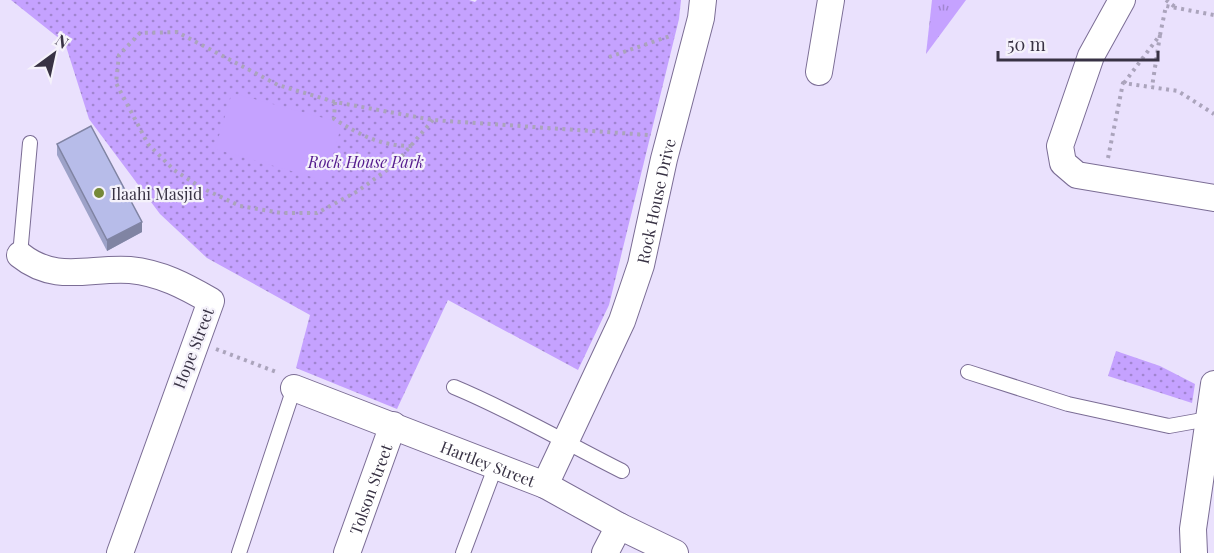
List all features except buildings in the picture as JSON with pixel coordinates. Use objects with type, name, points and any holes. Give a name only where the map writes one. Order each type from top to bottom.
[{"type":"street","points":[[819,72],[831,0]]},
{"type":"street","points":[[1122,0],[1091,56],[1059,146],[1063,163],[1077,175],[1214,198]]},
{"type":"street","name":"Rock House Drive","points":[[545,485],[622,321],[641,266],[701,15]]},
{"type":"street","name":"Hope Street","points":[[20,255],[35,267],[71,273],[130,270],[174,279],[211,301],[120,553]]},
{"type":"street","points":[[1194,553],[1193,529],[1214,384]]},
{"type":"street","name":"Hartley Street","points":[[294,388],[545,485],[619,526],[675,553]]},
{"type":"street","name":"Tolson Street","points":[[347,553],[393,425]]},
{"type":"street","points":[[606,553],[619,526]]},
{"type":"lane","points":[[20,255],[30,142]]},
{"type":"lane","points":[[968,372],[1068,404],[1169,426],[1208,419]]},
{"type":"lane","points":[[454,387],[494,404],[622,471]]},
{"type":"lane","points":[[239,553],[294,388]]},
{"type":"lane","points":[[463,553],[496,465]]},
{"type":"path","points":[[1166,0],[1175,8]]},
{"type":"path","points":[[1152,87],[1166,6],[1214,15]]},
{"type":"path","points":[[609,57],[701,15]]},
{"type":"path","points":[[433,120],[395,164],[358,191],[317,213],[281,213],[240,206],[202,188],[174,170],[148,144],[116,83],[120,55],[140,33],[177,32],[278,85],[335,102],[433,120],[671,137]]},
{"type":"path","points":[[1103,180],[1123,83],[1160,35]]},
{"type":"path","points":[[1123,83],[1178,91],[1214,114]]},
{"type":"path","points":[[335,102],[334,118],[342,123],[389,146],[412,146]]},
{"type":"path","points":[[195,342],[293,379],[294,388]]},
{"type":"green space","name":"Rock House Park","points":[[11,0],[469,0],[475,2],[477,0],[681,0],[679,19],[609,305],[578,370],[448,300],[397,409],[296,368],[310,315],[207,258],[160,214],[89,119],[65,43]]},
{"type":"green space","points":[[932,0],[966,0],[926,54]]},
{"type":"green space","points":[[232,93],[342,123],[326,181],[215,149]]},
{"type":"green space","points":[[1116,351],[1160,366],[1195,384],[1192,403],[1108,376]]},
{"type":"place","name":"Ilaahi Masjid","points":[[99,193]]}]
